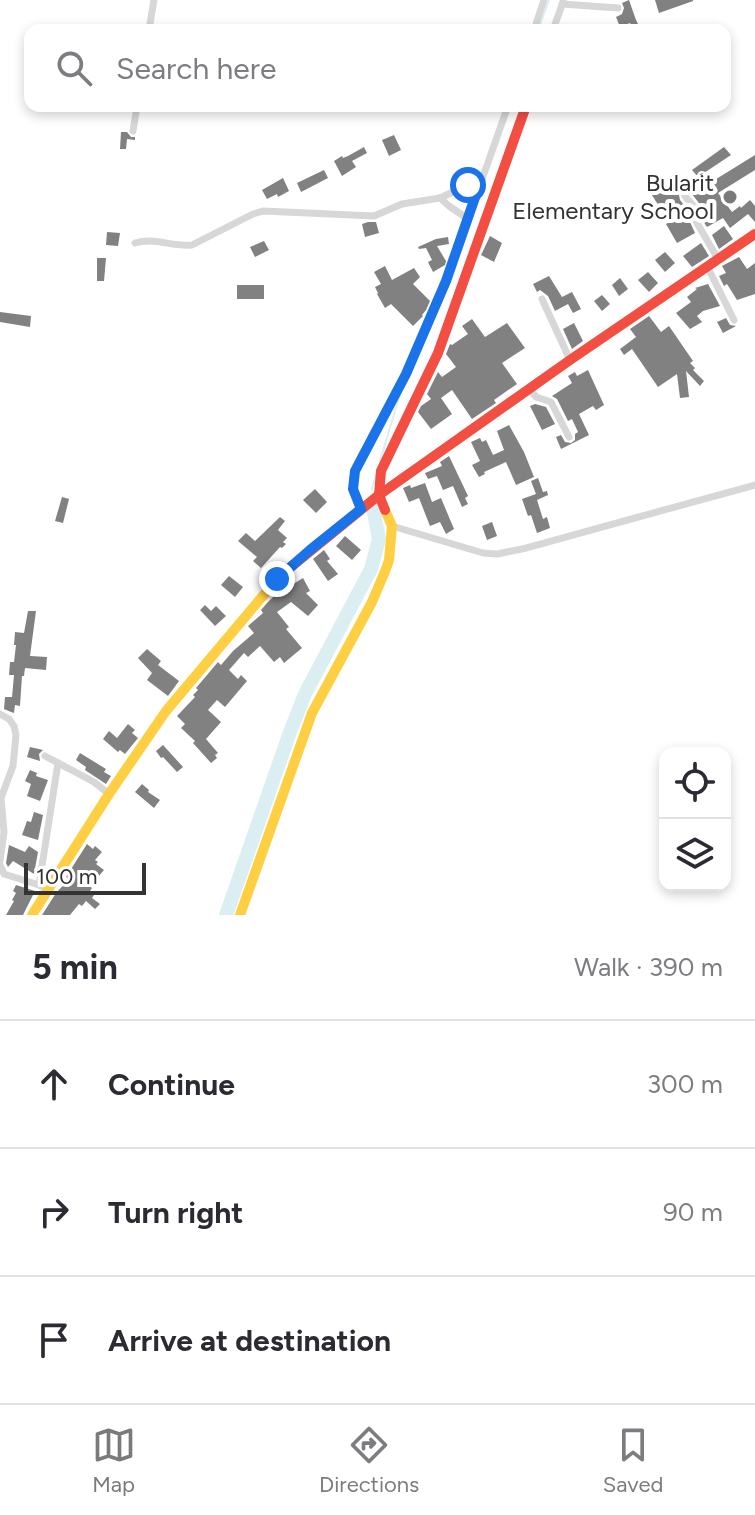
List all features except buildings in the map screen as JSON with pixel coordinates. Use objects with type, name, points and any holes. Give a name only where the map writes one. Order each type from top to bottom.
[{"type":"street","points":[[150,24],[154,0]]},
{"type":"street","points":[[536,24],[544,0]]},
{"type":"street","points":[[555,24],[563,2],[618,8]]},
{"type":"street","points":[[133,131],[136,112]]},
{"type":"street","points":[[361,509],[353,489],[355,471],[406,374],[446,281],[506,112]]},
{"type":"street","points":[[240,915],[312,713],[382,580],[389,560],[392,526],[379,495],[381,471],[438,353],[524,112]]},
{"type":"street","points":[[135,243],[145,240],[192,245],[263,211],[374,216],[407,202],[440,198],[480,183]]},
{"type":"street","points":[[685,196],[700,214],[696,221],[718,259]]},
{"type":"street","points":[[440,198],[468,219]]},
{"type":"street","points":[[32,915],[43,888],[166,711],[277,579],[379,495],[755,234]]},
{"type":"street","points":[[707,266],[734,320]]},
{"type":"street","points":[[542,299],[570,360]]},
{"type":"street","points":[[529,388],[536,397],[551,402],[569,437]]},
{"type":"street","points":[[392,526],[471,551],[497,554],[755,485]]},
{"type":"street","points":[[0,714],[9,719],[16,735],[13,766],[1,798],[4,832],[0,863],[4,874],[43,888]]},
{"type":"street","points":[[45,756],[94,782],[109,794]]},
{"type":"street","points":[[43,888],[58,763]]},
{"type":"waterway","points":[[540,24],[549,0]]},
{"type":"waterway","points":[[380,461],[401,391]]},
{"type":"waterway","points":[[372,489],[376,475]]},
{"type":"waterway","points":[[226,915],[305,694],[371,569],[379,539],[373,508]]},
{"type":"traffic: slow","points":[[240,915],[312,713],[372,602],[386,569],[392,526],[385,510]]},
{"type":"traffic: slow","points":[[32,915],[166,711],[287,570]]},
{"type":"traffic: jam","points":[[385,510],[379,495],[381,471],[438,353],[524,112]]},
{"type":"traffic: jam","points":[[287,570],[379,495],[755,234]]},
{"type":"place","name":"Bularit Elementary School","points":[[730,197]]},
{"type":"route","points":[[277,579],[361,509],[353,489],[353,476],[406,374],[446,281],[480,183],[468,185]]}]
